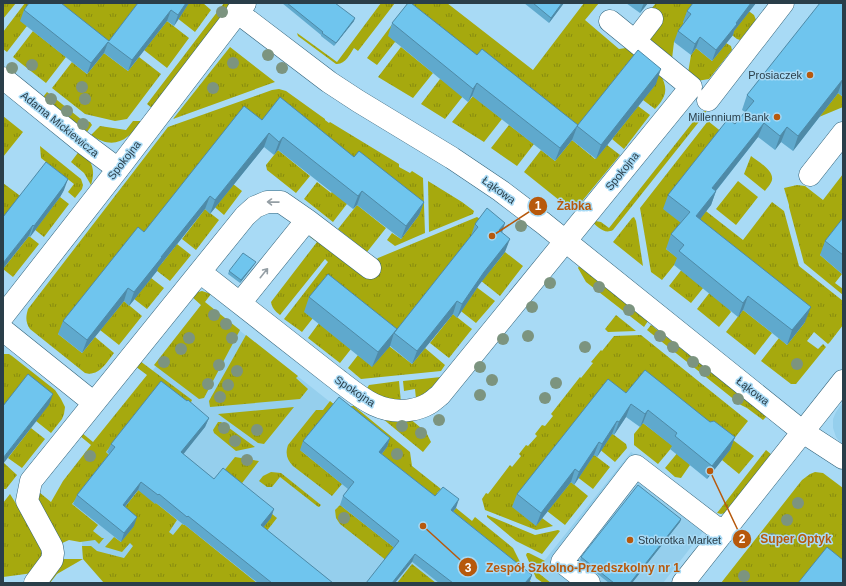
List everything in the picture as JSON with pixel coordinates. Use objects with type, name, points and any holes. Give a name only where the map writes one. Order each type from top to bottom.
[{"type":"street","name":"Spokojna","points":[[200,272],[356,394],[375,406],[394,411],[404,411],[416,409],[428,404],[440,395],[565,241],[783,3]]},
{"type":"street","name":"Spokojna","points":[[3,316],[241,8]]},
{"type":"street","name":"Łąkowa","points":[[241,8],[329,82],[452,158],[501,191],[803,432],[843,458]]},
{"type":"street","points":[[635,41],[652,19]]},
{"type":"street","points":[[610,21],[699,93]]},
{"type":"street","name":"Adama Mickiewicza","points":[[3,78],[118,169]]},
{"type":"street","points":[[810,175],[843,133]]},
{"type":"street","points":[[35,583],[52,560],[53,553],[52,547],[27,501],[31,481],[245,216],[255,207],[267,202],[281,202],[370,268]]},
{"type":"street","points":[[240,303],[307,220]]},
{"type":"street","points":[[3,330],[94,403]]},
{"type":"street","points":[[683,583],[843,381]]},
{"type":"street","points":[[589,583],[562,562],[636,466],[723,533]]},
{"type":"shaded area","points":[[210,307],[387,447],[384,451],[472,521],[529,583],[104,583],[83,559],[82,542],[71,539],[65,481],[152,371]]},
{"type":"shaded area","points":[[843,402],[843,446],[836,437],[833,428],[833,419]]},
{"type":"shaded area","points":[[631,452],[708,512],[716,515],[663,583],[551,583],[536,571]]},
{"type":"green space","points":[[16,3],[3,19],[3,4]]},
{"type":"green space","points":[[25,3],[34,3],[27,26],[7,52],[3,49],[3,32]]},
{"type":"green space","points":[[44,3],[142,3],[105,52]]},
{"type":"green space","points":[[180,3],[203,3],[211,10],[195,32],[172,14]]},
{"type":"green space","points":[[224,3],[233,3],[153,109],[147,104]]},
{"type":"green space","points":[[381,3],[395,3],[358,51],[354,48],[347,59],[342,63],[336,64],[298,36],[297,33],[337,62]]},
{"type":"green space","points":[[408,3],[447,3],[533,70],[584,3],[599,3],[585,20],[619,49],[626,48],[660,74],[665,84],[664,97],[655,109],[643,100],[574,138],[395,42],[377,65],[367,58]]},
{"type":"green space","points":[[656,3],[704,3],[683,22],[687,25],[674,42],[672,59],[651,41],[649,36],[647,14]]},
{"type":"green space","points":[[742,6],[754,15],[756,20],[740,40],[724,29]]},
{"type":"green space","points":[[167,21],[189,38],[167,68],[144,50]]},
{"type":"green space","points":[[33,31],[66,57],[46,83],[13,57]]},
{"type":"green space","points":[[726,43],[731,46],[732,50],[709,79],[697,81],[688,73],[691,55],[696,48],[712,61]]},
{"type":"green space","points":[[230,47],[275,82],[173,119]]},
{"type":"green space","points":[[401,47],[433,73],[413,98],[378,77]]},
{"type":"green space","points":[[104,53],[128,71],[139,57],[161,74],[127,119],[115,121],[85,114],[52,88],[72,62],[87,74]]},
{"type":"green space","points":[[440,79],[467,91],[445,119],[421,104]]},
{"type":"green space","points":[[279,89],[286,91],[329,123],[330,122],[399,164],[399,167],[410,173],[412,171],[423,178],[425,233],[395,246],[387,240],[392,233],[401,239],[419,215],[275,111],[58,334],[82,353],[95,337],[114,353],[102,368],[94,373],[85,373],[30,329],[26,319],[28,309],[168,127],[272,90]]},
{"type":"green space","points":[[47,92],[82,120],[90,122],[92,125],[87,132],[43,97]]},
{"type":"green space","points":[[838,93],[843,97],[843,107],[819,117]]},
{"type":"green space","points":[[473,96],[502,119],[484,142],[452,122]]},
{"type":"green space","points":[[638,106],[650,115],[624,149],[612,139]]},
{"type":"green space","points":[[707,110],[613,230],[604,231],[590,220],[601,222],[609,228],[700,113]]},
{"type":"green space","points":[[3,116],[23,132],[3,157]]},
{"type":"green space","points":[[133,121],[142,121],[126,138],[114,143],[99,140],[91,135],[100,126],[126,130]]},
{"type":"green space","points":[[708,121],[723,133],[684,226],[666,249],[679,259],[662,280],[651,272],[640,208]]},
{"type":"green space","points":[[509,125],[534,144],[517,166],[491,148]]},
{"type":"green space","points":[[572,140],[595,159],[607,145],[620,155],[574,209],[569,208],[524,172],[541,150],[555,161]]},
{"type":"green space","points":[[40,146],[81,179],[83,185],[82,189],[75,198],[68,192],[74,184],[41,158]]},
{"type":"green space","points":[[80,150],[92,166],[93,174],[91,185],[84,173],[71,162]]},
{"type":"green space","points":[[278,150],[310,176],[296,193],[267,170],[266,165]]},
{"type":"green space","points":[[751,156],[768,169],[772,176],[772,180],[765,191],[744,174]]},
{"type":"green space","points":[[843,174],[843,226],[820,255],[842,274],[835,283],[843,289],[843,295],[804,263],[784,188],[797,185],[805,186],[823,200]]},
{"type":"green space","points":[[228,180],[242,191],[224,215],[210,203]]},
{"type":"green space","points":[[428,181],[462,202],[474,211],[473,214],[429,232]]},
{"type":"green space","points":[[738,181],[758,197],[736,225],[716,209]]},
{"type":"green space","points":[[317,182],[331,193],[335,188],[350,200],[333,222],[304,199]]},
{"type":"green space","points":[[3,183],[23,198],[3,223]]},
{"type":"green space","points":[[60,197],[69,204],[44,237],[34,229]]},
{"type":"green space","points":[[772,202],[784,211],[799,266],[843,301],[843,325],[828,344],[814,332],[807,341],[818,349],[823,344],[826,347],[796,384],[791,384],[761,361],[779,338],[787,345],[805,322],[687,228],[702,208],[743,240]]},
{"type":"green space","points":[[357,205],[386,228],[367,252],[338,229]]},
{"type":"green space","points":[[205,209],[219,220],[196,250],[182,239]]},
{"type":"green space","points":[[477,217],[483,221],[391,344],[313,318],[302,332],[284,319],[328,262],[325,259],[280,315],[272,306],[271,302],[317,242],[310,237],[316,236],[374,262],[378,258]]},
{"type":"green space","points":[[634,217],[636,221],[643,266],[613,242]]},
{"type":"green space","points":[[29,236],[39,244],[13,277],[3,269]]},
{"type":"green space","points":[[177,244],[191,255],[170,281],[152,267],[162,263]]},
{"type":"green space","points":[[505,252],[523,266],[500,296],[480,280]]},
{"type":"green space","points":[[686,264],[708,282],[691,303],[669,286]]},
{"type":"green space","points":[[579,266],[648,321],[644,327],[586,282],[578,268]]},
{"type":"green space","points":[[146,274],[164,288],[147,309],[129,295]]},
{"type":"green space","points":[[475,286],[495,301],[476,323],[457,308]]},
{"type":"green space","points":[[714,287],[731,312],[719,327],[697,309]]},
{"type":"green space","points":[[202,291],[211,294],[205,302],[240,330],[204,398],[199,399],[154,365],[201,305],[191,296]]},
{"type":"green space","points":[[124,301],[142,316],[119,345],[100,330]]},
{"type":"green space","points":[[743,310],[772,333],[755,355],[726,332]]},
{"type":"green space","points":[[453,314],[472,329],[449,358],[430,343]]},
{"type":"green space","points":[[616,315],[636,331],[608,332],[605,329]]},
{"type":"green space","points":[[319,323],[351,349],[340,363],[308,338]]},
{"type":"green space","points":[[651,325],[767,416],[763,420],[741,405],[647,330]]},
{"type":"green space","points":[[246,335],[298,376],[296,378],[308,389],[300,399],[210,407],[209,401]]},
{"type":"green space","points":[[641,335],[748,421],[733,440],[754,456],[739,474],[640,383],[536,526],[542,518],[553,526],[536,530],[485,510],[482,499],[486,493],[488,494],[510,465],[512,467],[521,456],[519,454],[526,445],[528,446],[537,436],[535,434],[542,425],[545,426],[553,416],[551,414],[593,363],[591,362],[601,350],[602,351],[614,336]]},
{"type":"green space","points":[[389,346],[412,364],[425,348],[445,365],[441,371],[361,379],[348,368],[358,355],[372,366]]},
{"type":"green space","points":[[3,354],[9,354],[12,356],[55,390],[61,399],[65,407],[64,414],[51,433],[36,421],[3,412]]},
{"type":"green space","points":[[140,361],[192,400],[190,404],[157,388],[106,452],[110,456],[72,504],[98,525],[93,531],[104,538],[99,544],[95,540],[80,542],[69,540],[60,544],[48,526],[42,513],[39,492],[51,502],[63,481],[91,445],[80,436],[82,433],[93,442],[147,375],[135,366]]},
{"type":"green space","points":[[441,377],[432,387],[416,399],[415,389],[404,391],[403,381]]},
{"type":"green space","points":[[399,381],[401,403],[392,403],[366,390],[369,385]]},
{"type":"green space","points":[[330,401],[336,406],[354,406],[410,452],[412,466],[441,489],[437,493],[440,496],[432,505],[300,450],[342,484],[332,496],[293,466],[287,457],[288,445],[316,410],[323,410]]},
{"type":"green space","points":[[294,407],[264,444],[258,443],[218,414]]},
{"type":"green space","points":[[371,409],[409,418],[426,432],[431,442],[423,452]]},
{"type":"green space","points":[[218,422],[221,422],[255,447],[236,451],[214,433],[213,430]]},
{"type":"green space","points":[[643,423],[673,446],[658,464],[634,445],[634,434]]},
{"type":"green space","points":[[31,428],[45,439],[22,468],[8,458]]},
{"type":"green space","points":[[610,432],[626,444],[627,448],[615,462],[598,448]]},
{"type":"green space","points":[[766,450],[772,455],[725,513],[717,513]]},
{"type":"green space","points":[[679,451],[690,465],[681,478],[675,477],[665,468]]},
{"type":"green space","points":[[593,454],[610,467],[593,489],[576,476]]},
{"type":"green space","points":[[235,457],[259,461],[239,487],[277,518],[262,537],[258,534],[270,518],[219,477]]},
{"type":"green space","points":[[4,463],[17,475],[6,489],[3,489]]},
{"type":"green space","points":[[271,472],[281,473],[321,505],[319,507],[317,506],[280,477],[272,487],[267,487],[259,481],[263,476]]},
{"type":"green space","points":[[815,472],[823,473],[843,488],[843,572],[804,583],[721,583],[802,480]]},
{"type":"green space","points":[[145,482],[155,503],[177,520],[169,532],[173,535],[182,524],[185,525],[257,583],[104,583],[83,559],[82,546],[91,546],[97,551],[124,558],[133,546],[130,543],[122,552],[105,547],[114,537],[121,542],[119,514]]},
{"type":"green space","points":[[571,482],[588,496],[565,525],[547,511]]},
{"type":"green space","points":[[10,494],[44,551],[33,573],[3,577],[3,503]]},
{"type":"green space","points":[[340,505],[396,549],[387,561],[340,524],[336,518],[335,510]]},
{"type":"green space","points":[[456,508],[472,521],[475,517],[513,548],[529,580],[532,583],[529,583],[448,518]]},
{"type":"green space","points":[[487,515],[535,535],[558,530],[560,531],[542,554],[516,541],[487,517]]},
{"type":"green space","points":[[527,553],[545,561],[536,571],[551,583],[543,583],[536,578],[526,555]]},
{"type":"green space","points":[[61,559],[83,559],[57,574],[50,583],[45,583]]},
{"type":"green space","points":[[412,564],[436,583],[397,583]]},
{"type":"building","points":[[29,3],[61,3],[109,41],[138,3],[186,3],[178,15],[171,10],[132,60],[108,42],[91,63],[24,10]]},
{"type":"building","points":[[287,3],[335,3],[355,18],[336,43]]},
{"type":"building","points":[[408,3],[411,3],[477,55],[482,49],[578,125],[560,148],[477,83],[473,89],[392,23]]},
{"type":"building","points":[[533,3],[562,3],[551,18]]},
{"type":"building","points":[[693,3],[751,3],[736,23],[737,24],[716,50],[700,37],[695,44],[678,31],[691,14],[687,11]]},
{"type":"building","points":[[820,3],[843,3],[843,79],[798,136],[787,127],[780,136],[764,123],[712,188],[716,191],[696,216],[811,307],[792,330],[748,296],[743,303],[679,251],[684,245],[671,234],[690,212],[668,195],[728,119],[735,124],[754,101],[747,95]]},
{"type":"building","points":[[638,50],[661,69],[601,145],[577,126]]},
{"type":"building","points":[[280,97],[354,157],[359,151],[424,202],[406,226],[362,191],[358,196],[283,137],[279,142],[269,133],[215,200],[210,196],[134,292],[128,288],[87,340],[63,321],[138,227],[144,232],[244,106],[262,120]]},
{"type":"building","points":[[46,162],[68,179],[34,226],[33,225],[3,263],[3,217]]},
{"type":"building","points":[[487,208],[505,223],[499,230],[510,239],[484,272],[462,304],[457,301],[417,351],[394,333],[478,227],[475,224]]},
{"type":"building","points":[[843,218],[843,255],[825,241]]},
{"type":"building","points":[[243,253],[256,262],[241,280],[229,271]]},
{"type":"building","points":[[328,274],[397,329],[378,352],[309,297]]},
{"type":"building","points":[[645,370],[710,422],[714,421],[735,437],[712,466],[675,436],[677,433],[648,410],[645,414],[631,404],[619,422],[617,421],[602,444],[599,442],[579,472],[575,469],[541,513],[517,494],[608,379],[626,393]]},
{"type":"building","points":[[28,374],[53,394],[3,458],[3,406]]},
{"type":"building","points":[[161,381],[187,401],[188,400],[209,418],[181,452],[214,479],[223,468],[274,509],[261,525],[333,583],[272,583],[188,516],[187,517],[159,494],[158,495],[141,482],[123,505],[137,517],[124,533],[77,495],[115,447],[111,444]]},
{"type":"building","points":[[339,397],[390,438],[379,452],[435,496],[443,487],[459,499],[451,510],[532,575],[525,583],[453,583],[415,554],[392,583],[366,583],[399,541],[343,496],[354,482],[303,441]]},
{"type":"building","name":"Stokrotka Market","points":[[638,485],[681,519],[630,583],[614,583],[581,557]]},
{"type":"building","points":[[827,547],[843,560],[843,582],[798,583]]},
{"type":"place","name":"Prosiaczek","points":[[810,75]]},
{"type":"place","name":"Millennium Bank","points":[[777,117]]},
{"type":"place","name":"Żabka","points":[[492,236]]},
{"type":"place","name":"Super Optyk","points":[[710,471]]},
{"type":"place","name":"Zespół Szkolno-Przedszkolny nr 1","points":[[423,526]]},
{"type":"place","name":"Stokrotka Market","points":[[630,540]]}]
